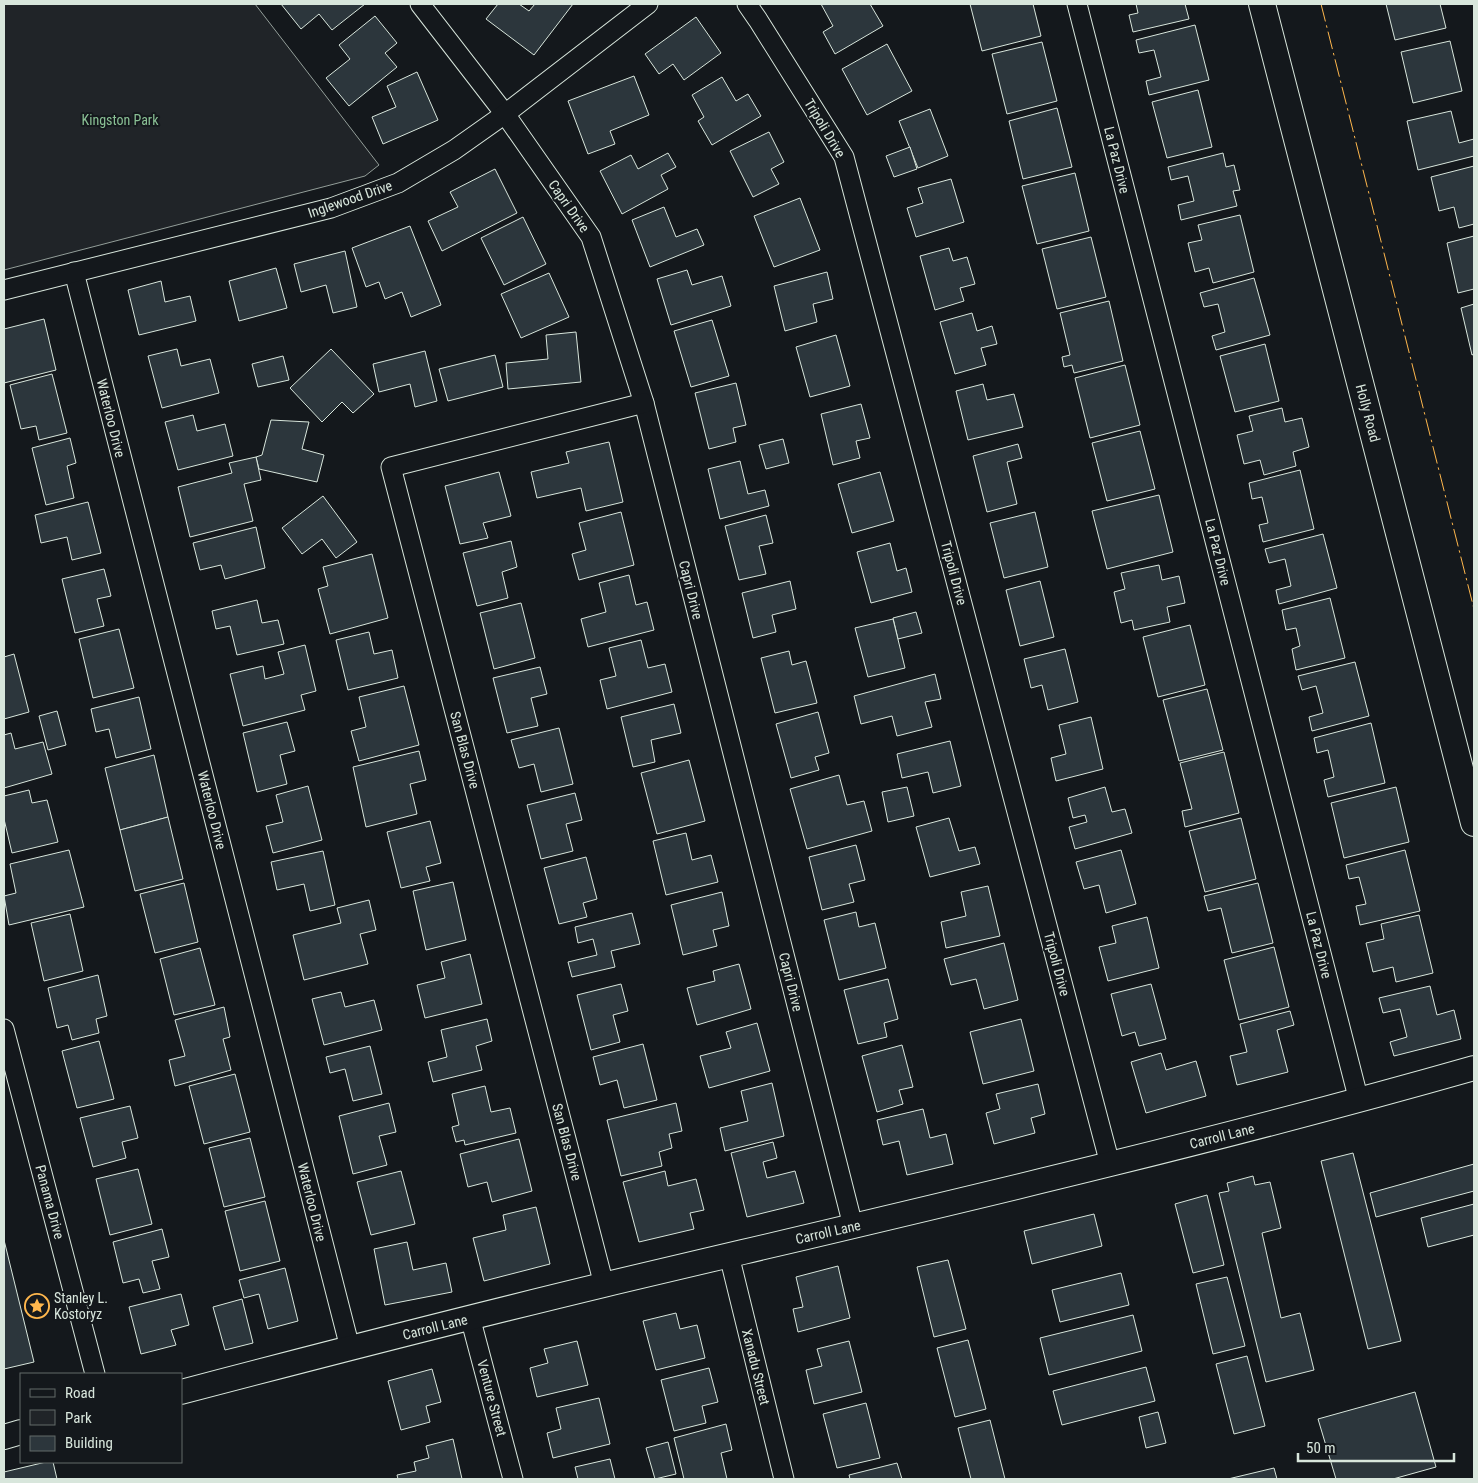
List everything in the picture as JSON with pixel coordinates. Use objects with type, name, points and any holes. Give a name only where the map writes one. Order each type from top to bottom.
[{"type":"main road","name":"Holly Road","points":[[1262,4],[1474,822]]},
{"type":"street","name":"Capri Drive","points":[[420,4],[505,114],[591,237],[644,403],[853,1226]]},
{"type":"street","name":"Inglewood Drive","points":[[4,290],[331,208],[398,183],[454,150],[505,114],[648,4]]},
{"type":"street","name":"Tripoli Drive","points":[[747,4],[844,157],[1110,1164]]},
{"type":"street","name":"La Paz Drive","points":[[1077,4],[1359,1101]]},
{"type":"street","name":"Waterloo Drive","points":[[74,272],[350,1348]]},
{"type":"street","name":"San Blas Drive","points":[[604,1285],[391,467],[644,403]]},
{"type":"street","name":"Panama Drive","points":[[4,1029],[95,1373]]},
{"type":"street","name":"Carroll Lane","points":[[182,1392],[470,1317],[1110,1164],[1359,1101],[1474,1068]]},
{"type":"street","name":"Xanadu Street","points":[[729,1255],[784,1479]]},
{"type":"street","name":"Venture Street","points":[[470,1317],[513,1479]]},
{"type":"street","points":[[4,1437],[20,1432]]},
{"type":"green space","name":"Kingston Park","points":[[4,4],[255,4],[379,165],[365,176],[4,270]]},
{"type":"building","points":[[281,4],[365,4],[332,30],[319,14],[301,29]]},
{"type":"building","points":[[498,4],[519,4],[529,11],[535,4],[573,4],[534,55],[486,19]]},
{"type":"building","points":[[821,4],[870,4],[883,26],[835,54],[823,32],[833,26]]},
{"type":"building","points":[[970,4],[1033,4],[1041,36],[982,51]]},
{"type":"building","points":[[1136,4],[1185,4],[1189,19],[1133,32],[1129,15],[1138,13]]},
{"type":"building","points":[[1386,4],[1440,4],[1446,28],[1395,40]]},
{"type":"building","points":[[375,16],[397,43],[385,53],[397,67],[349,106],[326,78],[350,59],[339,45]]},
{"type":"building","points":[[696,17],[721,53],[684,80],[673,64],[659,74],[645,54]]},
{"type":"building","points":[[1195,25],[1209,80],[1149,95],[1146,81],[1161,77],[1154,50],[1139,53],[1136,40]]},
{"type":"building","points":[[1450,41],[1462,91],[1413,103],[1401,52]]},
{"type":"building","points":[[1042,42],[1057,101],[1007,114],[992,54]]},
{"type":"building","points":[[887,44],[912,91],[867,115],[842,69]]},
{"type":"building","points":[[417,72],[438,120],[383,144],[372,117],[396,107],[387,86]]},
{"type":"building","points":[[634,76],[649,115],[610,131],[615,144],[588,154],[568,101]]},
{"type":"building","points":[[722,77],[736,101],[748,94],[761,116],[712,145],[698,121],[704,117],[692,95]]},
{"type":"building","points":[[1198,90],[1212,147],[1167,158],[1152,102]]},
{"type":"building","points":[[1057,108],[1072,167],[1023,179],[1009,121]]},
{"type":"building","points":[[930,109],[948,156],[918,168],[899,121]]},
{"type":"building","points":[[1451,111],[1459,143],[1474,139],[1474,156],[1418,170],[1407,121]]},
{"type":"building","points":[[769,132],[784,162],[771,169],[779,184],[753,197],[730,151]]},
{"type":"building","points":[[910,147],[917,169],[894,177],[886,156]]},
{"type":"building","points":[[668,153],[676,167],[661,175],[668,189],[622,214],[600,171],[631,155],[638,169]]},
{"type":"building","points":[[1223,153],[1226,167],[1234,165],[1240,190],[1233,191],[1237,206],[1181,220],[1178,205],[1194,201],[1188,176],[1171,180],[1168,167]]},
{"type":"building","points":[[1474,166],[1474,224],[1459,228],[1454,207],[1439,211],[1431,177]]},
{"type":"building","points":[[495,169],[517,213],[442,251],[428,221],[458,207],[450,192]]},
{"type":"building","points":[[1075,173],[1089,231],[1037,244],[1022,186]]},
{"type":"building","points":[[951,179],[964,222],[916,237],[907,208],[923,203],[918,188]]},
{"type":"building","points":[[800,198],[820,250],[774,267],[754,216]]},
{"type":"building","points":[[664,207],[676,237],[697,229],[704,245],[650,267],[632,220]]},
{"type":"building","points":[[1240,215],[1254,272],[1213,283],[1209,268],[1195,272],[1188,243],[1202,240],[1198,225]]},
{"type":"building","points":[[523,217],[546,264],[504,285],[481,238]]},
{"type":"building","points":[[410,226],[441,305],[411,317],[402,292],[385,299],[379,282],[366,287],[352,248]]},
{"type":"building","points":[[1474,236],[1474,289],[1458,293],[1447,243]]},
{"type":"building","points":[[1091,237],[1106,297],[1057,309],[1042,249]]},
{"type":"building","points":[[949,248],[953,261],[967,257],[975,284],[960,288],[964,301],[935,310],[920,256]]},
{"type":"building","points":[[345,251],[357,307],[333,313],[326,285],[301,292],[294,264]]},
{"type":"building","points":[[276,268],[287,308],[239,321],[229,281]]},
{"type":"building","points":[[687,270],[692,285],[722,276],[731,306],[671,325],[657,279]]},
{"type":"building","points":[[827,272],[833,299],[813,304],[817,322],[785,331],[774,286]]},
{"type":"building","points":[[549,273],[569,317],[521,338],[501,294]]},
{"type":"building","points":[[1254,278],[1270,335],[1216,350],[1212,336],[1225,332],[1218,304],[1204,307],[1200,293]]},
{"type":"building","points":[[161,281],[165,302],[190,296],[196,321],[139,335],[128,290]]},
{"type":"building","points":[[1109,301],[1123,361],[1074,373],[1072,365],[1064,367],[1062,357],[1070,355],[1060,313]]},
{"type":"building","points":[[1474,304],[1474,354],[1472,355],[1461,308]]},
{"type":"building","points":[[972,313],[977,331],[992,326],[997,344],[981,348],[986,365],[955,374],[940,322]]},
{"type":"building","points":[[44,319],[56,370],[4,383],[4,329]]},
{"type":"building","points":[[712,320],[729,376],[691,387],[674,331]]},
{"type":"building","points":[[576,332],[581,382],[508,389],[506,363],[548,359],[546,335]]},
{"type":"building","points":[[836,335],[850,386],[810,397],[796,347]]},
{"type":"building","points":[[1265,344],[1279,401],[1235,412],[1220,356]]},
{"type":"building","points":[[177,349],[181,366],[210,359],[219,393],[162,408],[148,356]]},
{"type":"building","points":[[331,349],[374,394],[353,413],[342,402],[322,422],[290,388]]},
{"type":"building","points":[[425,351],[437,401],[415,407],[410,384],[379,392],[373,364]]},
{"type":"building","points":[[495,355],[503,387],[448,401],[439,369]]},
{"type":"building","points":[[283,356],[289,380],[258,387],[252,364]]},
{"type":"building","points":[[1125,365],[1140,425],[1090,438],[1075,378]]},
{"type":"building","points":[[52,374],[67,433],[39,440],[36,426],[21,429],[10,385]]},
{"type":"building","points":[[736,383],[746,425],[733,428],[736,442],[709,449],[695,393]]},
{"type":"building","points":[[983,384],[987,400],[1014,394],[1023,427],[968,440],[956,391]]},
{"type":"building","points":[[861,404],[870,438],[856,441],[860,458],[833,465],[821,414]]},
{"type":"building","points":[[1282,408],[1285,422],[1302,418],[1309,447],[1293,452],[1296,466],[1264,475],[1260,460],[1244,464],[1237,435],[1253,431],[1249,416]]},
{"type":"building","points":[[193,415],[197,431],[225,424],[233,456],[178,470],[165,422]]},
{"type":"building","points":[[271,420],[309,422],[302,449],[324,455],[317,482],[259,469],[256,457],[262,455]]},
{"type":"building","points":[[1140,431],[1155,489],[1107,501],[1092,443]]},
{"type":"building","points":[[70,438],[76,463],[67,466],[74,498],[46,505],[32,448]]},
{"type":"building","points":[[783,439],[789,463],[766,469],[759,445]]},
{"type":"building","points":[[609,442],[623,502],[586,511],[581,488],[537,498],[531,472],[569,463],[566,452]]},
{"type":"building","points":[[1018,444],[1022,458],[1007,462],[1017,504],[987,512],[973,456]]},
{"type":"building","points":[[256,457],[261,480],[244,484],[253,521],[190,537],[178,487],[232,473],[229,463]]},
{"type":"building","points":[[740,461],[748,494],[765,490],[769,506],[720,519],[708,469]]},
{"type":"building","points":[[1300,470],[1314,529],[1263,542],[1259,525],[1268,523],[1262,497],[1252,499],[1249,483]]},
{"type":"building","points":[[499,472],[511,516],[483,523],[488,538],[460,544],[445,486]]},
{"type":"building","points":[[880,472],[894,521],[852,533],[838,484]]},
{"type":"building","points":[[1159,495],[1173,552],[1107,569],[1092,511]]},
{"type":"building","points":[[323,496],[357,542],[336,558],[322,539],[302,554],[282,528]]},
{"type":"building","points":[[88,502],[101,553],[72,560],[67,537],[41,543],[35,515]]},
{"type":"building","points":[[621,512],[634,565],[579,580],[572,554],[586,550],[579,523]]},
{"type":"building","points":[[1035,512],[1048,567],[1004,578],[990,523]]},
{"type":"building","points":[[766,515],[773,543],[759,546],[766,574],[739,580],[725,526]]},
{"type":"building","points":[[256,527],[265,568],[225,579],[221,565],[200,570],[193,543]]},
{"type":"building","points":[[1323,534],[1337,588],[1279,604],[1276,590],[1291,586],[1285,559],[1269,563],[1265,549]]},
{"type":"building","points":[[511,541],[517,567],[502,572],[508,598],[477,606],[463,553]]},
{"type":"building","points":[[890,543],[897,571],[906,568],[912,592],[871,603],[857,552]]},
{"type":"building","points":[[372,554],[388,618],[330,634],[318,589],[328,586],[323,567]]},
{"type":"building","points":[[1159,565],[1162,580],[1179,576],[1185,603],[1167,607],[1170,622],[1134,630],[1132,620],[1121,623],[1114,592],[1125,589],[1121,573]]},
{"type":"building","points":[[104,569],[111,596],[97,599],[104,626],[75,633],[62,579]]},
{"type":"building","points":[[629,575],[636,605],[647,602],[654,630],[588,647],[581,619],[606,612],[599,583]]},
{"type":"building","points":[[790,581],[796,609],[772,615],[776,632],[753,638],[742,593]]},
{"type":"building","points":[[1040,581],[1054,637],[1020,646],[1006,590]]},
{"type":"building","points":[[1330,598],[1345,658],[1296,670],[1292,649],[1300,646],[1296,628],[1286,630],[1282,610]]},
{"type":"building","points":[[257,600],[262,623],[278,620],[284,644],[237,655],[230,626],[216,629],[212,611]]},
{"type":"building","points":[[521,603],[535,658],[494,669],[480,613]]},
{"type":"building","points":[[916,612],[922,633],[898,639],[893,618]]},
{"type":"building","points":[[893,619],[905,668],[868,677],[855,628]]},
{"type":"building","points":[[1190,625],[1205,685],[1158,697],[1143,637]]},
{"type":"building","points":[[119,629],[134,688],[93,698],[79,639]]},
{"type":"building","points":[[369,632],[374,654],[392,650],[398,678],[348,690],[336,640]]},
{"type":"building","points":[[641,640],[648,668],[665,664],[672,692],[607,709],[600,680],[616,676],[609,648]]},
{"type":"building","points":[[305,645],[316,691],[301,695],[305,710],[243,726],[230,674],[263,666],[265,679],[284,674],[278,652]]},
{"type":"building","points":[[1065,649],[1078,702],[1048,710],[1042,685],[1031,688],[1024,659]]},
{"type":"building","points":[[789,651],[792,665],[806,661],[817,703],[775,713],[761,658]]},
{"type":"building","points":[[14,654],[29,712],[4,719],[4,657]]},
{"type":"building","points":[[1355,662],[1369,716],[1312,731],[1309,717],[1323,713],[1316,686],[1302,690],[1298,676]]},
{"type":"building","points":[[540,667],[547,694],[531,698],[538,726],[507,733],[493,678]]},
{"type":"building","points":[[935,674],[941,699],[925,702],[932,727],[897,736],[892,716],[861,724],[854,696]]},
{"type":"building","points":[[404,686],[419,745],[359,761],[351,731],[366,727],[359,697]]},
{"type":"building","points":[[1207,689],[1223,750],[1179,761],[1163,700]]},
{"type":"building","points":[[139,697],[151,749],[116,758],[109,729],[96,732],[91,709]]},
{"type":"building","points":[[674,704],[681,733],[651,740],[655,762],[633,767],[621,717]]},
{"type":"building","points":[[57,711],[66,745],[48,750],[39,716]]},
{"type":"building","points":[[818,712],[829,753],[815,757],[819,770],[791,778],[776,724]]},
{"type":"building","points":[[1091,717],[1103,769],[1056,781],[1051,758],[1066,754],[1059,725]]},
{"type":"building","points":[[287,722],[295,751],[280,755],[287,784],[257,792],[243,733]]},
{"type":"building","points":[[1371,723],[1385,783],[1328,797],[1324,780],[1334,777],[1328,750],[1317,753],[1314,738]]},
{"type":"building","points":[[559,728],[573,784],[541,792],[534,764],[519,768],[511,740]]},
{"type":"building","points":[[11,733],[15,749],[43,742],[52,774],[4,788],[4,735]]},
{"type":"building","points":[[950,741],[961,786],[933,793],[928,772],[902,778],[897,754]]},
{"type":"building","points":[[419,751],[426,780],[410,784],[417,814],[366,827],[353,767]]},
{"type":"building","points":[[1224,752],[1239,813],[1185,827],[1182,811],[1192,809],[1180,763]]},
{"type":"building","points":[[154,755],[168,817],[120,830],[105,768]]},
{"type":"building","points":[[689,760],[705,821],[657,834],[641,773]]},
{"type":"building","points":[[839,775],[847,805],[864,801],[872,831],[807,849],[790,789]]},
{"type":"building","points":[[308,786],[322,840],[273,853],[266,826],[283,822],[276,795]]},
{"type":"building","points":[[907,787],[914,816],[888,822],[882,792]]},
{"type":"building","points":[[1105,787],[1112,812],[1125,809],[1132,833],[1075,849],[1069,827],[1087,822],[1085,815],[1073,818],[1068,798]]},
{"type":"building","points":[[1396,787],[1409,842],[1344,858],[1331,803]]},
{"type":"building","points":[[29,790],[32,803],[47,800],[58,842],[12,853],[4,819],[4,796]]},
{"type":"building","points":[[575,793],[582,820],[566,824],[573,851],[541,859],[527,805]]},
{"type":"building","points":[[168,817],[183,879],[135,891],[120,830]]},
{"type":"building","points":[[949,818],[959,851],[975,847],[980,864],[930,877],[916,827]]},
{"type":"building","points":[[1241,818],[1256,879],[1205,892],[1189,831]]},
{"type":"building","points":[[430,821],[441,863],[426,867],[430,881],[401,888],[387,832]]},
{"type":"building","points":[[686,833],[692,860],[711,855],[718,882],[666,895],[653,841]]},
{"type":"building","points":[[856,845],[865,880],[849,884],[854,902],[822,910],[809,857]]},
{"type":"building","points":[[69,850],[84,907],[9,925],[4,896],[16,893],[10,864]]},
{"type":"building","points":[[1121,850],[1136,904],[1106,913],[1099,885],[1084,889],[1076,862]]},
{"type":"building","points":[[1405,850],[1420,911],[1360,925],[1356,906],[1366,904],[1359,877],[1349,879],[1346,865]]},
{"type":"building","points":[[323,851],[335,905],[310,911],[304,884],[277,890],[271,862]]},
{"type":"building","points":[[586,857],[597,899],[583,903],[587,917],[559,924],[544,868]]},
{"type":"building","points":[[453,882],[466,940],[426,950],[413,891]]},
{"type":"building","points":[[184,883],[198,942],[155,953],[140,894]]},
{"type":"building","points":[[1258,883],[1273,943],[1232,953],[1221,908],[1208,911],[1204,896]]},
{"type":"building","points":[[988,886],[1000,936],[946,948],[941,922],[966,916],[961,892]]},
{"type":"building","points":[[722,892],[729,926],[713,930],[717,946],[683,955],[671,905]]},
{"type":"building","points":[[369,900],[376,930],[360,934],[368,964],[304,980],[293,935],[341,923],[337,908]]},
{"type":"building","points":[[856,912],[859,927],[875,923],[886,968],[839,980],[824,920]]},
{"type":"building","points":[[632,913],[640,944],[611,951],[615,967],[572,977],[568,962],[597,955],[593,939],[578,943],[575,927]]},
{"type":"building","points":[[70,914],[83,971],[44,981],[31,923]]},
{"type":"building","points":[[1419,915],[1433,973],[1396,982],[1393,967],[1373,972],[1366,943],[1384,939],[1381,924]]},
{"type":"building","points":[[1147,917],[1159,968],[1108,981],[1099,947],[1116,943],[1112,926]]},
{"type":"building","points":[[1004,943],[1018,1000],[984,1009],[976,979],[951,985],[944,959]]},
{"type":"building","points":[[1274,947],[1289,1007],[1239,1020],[1224,960]]},
{"type":"building","points":[[200,948],[215,1005],[174,1015],[160,959]]},
{"type":"building","points":[[470,954],[482,1004],[425,1018],[417,985],[445,978],[441,962]]},
{"type":"building","points":[[739,964],[751,1009],[697,1025],[687,988],[715,981],[713,971]]},
{"type":"building","points":[[98,975],[107,1016],[96,1019],[99,1033],[72,1040],[68,1025],[57,1028],[48,988]]},
{"type":"building","points":[[888,979],[898,1019],[884,1023],[887,1037],[858,1044],[844,990]]},
{"type":"building","points":[[621,984],[628,1011],[613,1015],[620,1042],[591,1050],[577,995]]},
{"type":"building","points":[[1151,984],[1166,1039],[1139,1046],[1135,1032],[1122,1036],[1111,994]]},
{"type":"building","points":[[1430,986],[1437,1015],[1454,1010],[1461,1039],[1394,1056],[1390,1042],[1407,1037],[1400,1009],[1383,1013],[1379,998]]},
{"type":"building","points":[[341,992],[345,1007],[374,1000],[382,1030],[324,1045],[312,999]]},
{"type":"building","points":[[224,1007],[230,1037],[223,1039],[231,1070],[175,1086],[169,1060],[185,1056],[175,1020]]},
{"type":"building","points":[[1290,1011],[1294,1025],[1277,1030],[1288,1072],[1237,1085],[1230,1056],[1247,1052],[1240,1024]]},
{"type":"building","points":[[487,1019],[492,1041],[476,1046],[482,1070],[433,1082],[428,1062],[447,1057],[441,1030]]},
{"type":"building","points":[[1021,1019],[1034,1071],[983,1084],[970,1032]]},
{"type":"building","points":[[757,1023],[770,1071],[709,1088],[700,1056],[731,1048],[726,1032]]},
{"type":"building","points":[[99,1041],[114,1099],[77,1108],[62,1051]]},
{"type":"building","points":[[643,1044],[657,1100],[624,1108],[617,1080],[600,1085],[593,1057]]},
{"type":"building","points":[[902,1045],[913,1087],[899,1090],[903,1104],[877,1112],[862,1056]]},
{"type":"building","points":[[370,1046],[382,1094],[353,1101],[345,1069],[330,1073],[326,1057]]},
{"type":"building","points":[[1161,1053],[1166,1070],[1196,1061],[1206,1096],[1146,1113],[1131,1062]]},
{"type":"building","points":[[235,1074],[250,1132],[204,1144],[189,1086]]},
{"type":"building","points":[[772,1083],[784,1136],[725,1151],[720,1128],[748,1121],[741,1091]]},
{"type":"building","points":[[1038,1084],[1045,1114],[1031,1118],[1035,1133],[994,1144],[986,1113],[1000,1109],[996,1094]]},
{"type":"building","points":[[485,1086],[491,1112],[510,1108],[516,1133],[465,1145],[464,1140],[456,1142],[452,1127],[459,1125],[452,1094]]},
{"type":"building","points":[[389,1103],[396,1132],[379,1136],[387,1165],[353,1174],[339,1116]]},
{"type":"building","points":[[676,1103],[682,1131],[669,1134],[672,1148],[659,1152],[662,1166],[621,1176],[607,1120]]},
{"type":"building","points":[[130,1106],[138,1138],[122,1142],[126,1158],[93,1167],[80,1118]]},
{"type":"building","points":[[923,1109],[930,1138],[946,1134],[953,1164],[907,1175],[899,1141],[883,1145],[877,1120]]},
{"type":"building","points":[[250,1138],[265,1197],[224,1207],[209,1148]]},
{"type":"building","points":[[519,1139],[532,1191],[492,1202],[487,1182],[468,1187],[460,1154]]},
{"type":"building","points":[[773,1142],[777,1158],[763,1162],[767,1178],[795,1171],[804,1203],[747,1217],[731,1153]]},
{"type":"building","points":[[1353,1153],[1401,1341],[1368,1349],[1321,1161]]},
{"type":"building","points":[[1474,1164],[1474,1191],[1376,1217],[1370,1193]]},
{"type":"building","points":[[138,1169],[152,1224],[110,1235],[96,1179]]},
{"type":"building","points":[[401,1171],[415,1224],[371,1235],[357,1182]]},
{"type":"building","points":[[665,1171],[668,1186],[696,1179],[704,1210],[690,1213],[694,1229],[639,1242],[623,1182]]},
{"type":"building","points":[[1253,1176],[1255,1185],[1270,1182],[1281,1228],[1262,1233],[1281,1318],[1300,1313],[1314,1370],[1266,1382],[1219,1193],[1229,1191],[1227,1183]]},
{"type":"building","points":[[1207,1195],[1224,1265],[1193,1273],[1175,1204]]},
{"type":"building","points":[[265,1201],[280,1261],[240,1271],[225,1211]]},
{"type":"building","points":[[1474,1204],[1474,1235],[1428,1247],[1421,1218]]},
{"type":"building","points":[[536,1207],[550,1264],[484,1281],[473,1238],[506,1230],[503,1215]]},
{"type":"building","points":[[1094,1214],[1102,1246],[1032,1264],[1024,1231]]},
{"type":"building","points":[[162,1229],[169,1257],[152,1261],[160,1289],[143,1293],[139,1279],[123,1283],[113,1242]]},
{"type":"building","points":[[4,1240],[34,1362],[4,1369]]},
{"type":"building","points":[[407,1242],[413,1270],[446,1263],[452,1292],[385,1305],[374,1249]]},
{"type":"building","points":[[948,1260],[966,1329],[934,1337],[917,1267]]},
{"type":"building","points":[[838,1266],[850,1318],[798,1332],[793,1309],[803,1307],[796,1277]]},
{"type":"building","points":[[285,1268],[298,1321],[268,1329],[259,1294],[244,1298],[239,1280]]},
{"type":"building","points":[[1121,1273],[1129,1305],[1060,1322],[1052,1290]]},
{"type":"building","points":[[1227,1277],[1245,1346],[1213,1354],[1196,1284]]},
{"type":"building","points":[[181,1294],[189,1325],[171,1330],[176,1345],[141,1354],[129,1307]]},
{"type":"building","points":[[242,1299],[253,1343],[225,1350],[213,1307]]},
{"type":"building","points":[[676,1313],[680,1329],[697,1325],[705,1358],[656,1370],[643,1321]]},
{"type":"building","points":[[1133,1315],[1142,1351],[1049,1375],[1040,1338]]},
{"type":"building","points":[[968,1340],[986,1409],[955,1417],[937,1348]]},
{"type":"building","points":[[577,1341],[588,1385],[537,1397],[530,1368],[548,1363],[544,1349]]},
{"type":"building","points":[[849,1341],[862,1392],[814,1404],[806,1370],[822,1366],[817,1349]]},
{"type":"building","points":[[1247,1356],[1265,1426],[1234,1434],[1216,1364]]},
{"type":"building","points":[[1146,1367],[1155,1401],[1062,1425],[1053,1391]]},
{"type":"building","points":[[709,1368],[718,1402],[702,1406],[706,1423],[674,1431],[661,1380]]},
{"type":"building","points":[[432,1369],[441,1402],[426,1406],[430,1422],[401,1430],[388,1381]]},
{"type":"building","points":[[1415,1392],[1436,1467],[1393,1479],[1336,1479],[1318,1419]]},
{"type":"building","points":[[599,1398],[610,1444],[553,1458],[547,1433],[561,1429],[556,1408]]},
{"type":"building","points":[[866,1403],[880,1458],[837,1468],[823,1414]]},
{"type":"building","points":[[1158,1412],[1166,1443],[1146,1448],[1139,1417]]},
{"type":"building","points":[[990,1420],[1005,1479],[971,1479],[958,1428]]},
{"type":"building","points":[[726,1424],[732,1450],[721,1453],[727,1479],[684,1479],[674,1438]]},
{"type":"building","points":[[453,1439],[462,1479],[398,1479],[397,1475],[416,1471],[414,1462],[429,1458],[426,1446]]},
{"type":"building","points":[[668,1442],[676,1474],[655,1479],[646,1448]]},
{"type":"building","points":[[610,1459],[615,1479],[578,1479],[575,1467]]},
{"type":"building","points":[[42,1463],[53,1463],[57,1479],[4,1479],[4,1472]]},
{"type":"building","points":[[897,1463],[902,1479],[850,1479],[849,1475]]},
{"type":"building","points":[[1274,1468],[1277,1479],[1228,1479]]},
{"type":"power","points":[[1321,4],[1474,609]]},
{"type":"place","name":"Stanley L. Kostoryz","points":[[37,1306]]}]
